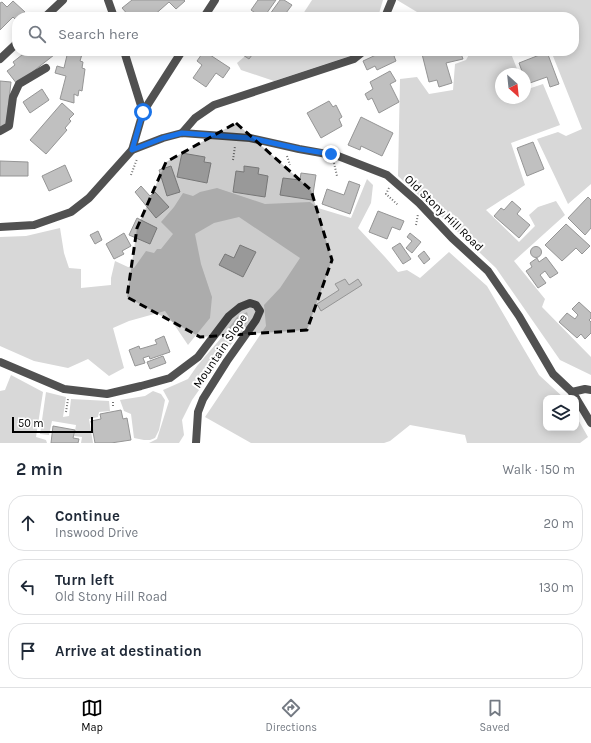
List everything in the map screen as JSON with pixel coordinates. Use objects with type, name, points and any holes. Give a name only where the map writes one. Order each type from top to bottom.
[{"type":"street","points":[[50,12],[63,0]]},
{"type":"street","points":[[108,0],[112,12]]},
{"type":"street","points":[[207,12],[215,0]]},
{"type":"street","points":[[387,12],[392,0]]},
{"type":"street","points":[[0,59],[12,48]]},
{"type":"street","points":[[126,56],[143,112]]},
{"type":"street","points":[[132,150],[143,112],[179,56]]},
{"type":"street","points":[[182,133],[195,118],[214,106],[354,59],[358,56]]},
{"type":"street","points":[[0,131],[9,126],[12,97],[19,84],[46,68]]},
{"type":"street","name":"Old Stony Hill Road","points":[[0,227],[34,225],[70,212],[89,198],[132,150],[163,138],[182,133],[250,138],[338,156],[387,175],[420,203],[452,238],[488,271],[519,316],[552,374],[574,395]]},
{"type":"street","name":"Mountain Slope","points":[[0,362],[64,389],[107,394],[170,378],[198,357],[229,316],[240,307],[250,303],[256,305],[260,311],[256,320],[227,361],[203,399],[198,412],[196,443]]},
{"type":"street","points":[[576,395],[585,389],[591,390]]},
{"type":"street","name":"Old Stony Hill Road","points":[[579,403],[591,423]]},
{"type":"path","points":[[233,160],[237,137]]},
{"type":"path","points":[[393,180],[386,194],[398,205]]},
{"type":"path","points":[[66,412],[69,390]]},
{"type":"highlighted area","points":[[236,123],[311,190],[332,260],[307,330],[200,337],[127,297],[137,228],[166,162]]},
{"type":"shaded area","points":[[312,0],[383,0],[379,12],[304,12]]},
{"type":"shaded area","points":[[397,0],[591,0],[591,184],[568,204],[537,139],[558,132],[566,136],[582,129],[553,56],[579,56],[579,12],[417,12]]},
{"type":"shaded area","points":[[245,56],[350,56],[274,81],[241,70],[237,63]]},
{"type":"shaded area","points":[[468,56],[512,56],[517,68],[495,68],[495,104],[531,104],[531,88],[543,84],[560,125],[511,143],[525,185],[486,210],[519,242],[535,226],[529,215],[538,207],[556,201],[565,215],[514,261],[545,299],[542,307],[591,357],[591,375],[560,360],[496,268],[398,176],[400,79],[417,77],[429,94],[453,90],[455,64],[466,60]]},
{"type":"shaded area","points":[[367,179],[373,185],[371,203],[358,228],[398,272],[407,270],[420,278],[449,252],[487,286],[539,375],[561,395],[543,395],[543,431],[579,431],[579,421],[588,437],[580,443],[467,443],[465,435],[410,425],[390,441],[384,443],[251,443],[205,417],[266,326],[264,305],[280,288],[300,258],[239,217],[214,223],[195,234],[201,264],[212,297],[210,318],[188,345],[165,311],[129,321],[113,328],[124,368],[109,376],[88,359],[68,368],[34,361],[0,346],[0,237],[26,236],[60,228],[64,253],[69,268],[81,269],[81,288],[111,285],[115,261],[134,268],[146,251],[154,253],[157,249],[161,249],[173,234],[161,222],[174,207],[183,193],[193,196],[200,192],[217,188],[265,204],[310,202],[318,208],[351,218]]},
{"type":"shaded area","points":[[247,312],[249,319],[192,400],[182,420],[184,435],[179,443],[149,443],[157,439],[169,401],[163,390],[188,379],[237,317]]},
{"type":"shaded area","points":[[11,375],[43,392],[36,437],[46,440],[47,443],[0,443],[0,391],[5,390]]},
{"type":"shaded area","points":[[153,391],[161,394],[165,400],[159,430],[155,438],[150,440],[134,438],[131,414],[124,411],[120,400],[145,396]]},
{"type":"shaded area","points":[[46,392],[66,397],[63,417],[69,416],[71,399],[109,401],[110,411],[99,412],[98,417],[89,419],[93,443],[81,443],[82,437],[74,436],[76,425],[52,421],[49,435],[40,434]]},
{"type":"building","points":[[132,0],[185,1],[176,9],[169,2],[158,12],[126,12],[122,8]]},
{"type":"building","points":[[258,0],[276,0],[268,12],[254,12],[251,10]]},
{"type":"building","points":[[280,0],[284,0],[292,5],[287,12],[271,12]]},
{"type":"building","points":[[13,1],[25,12],[12,12],[12,18],[0,30],[0,3],[2,2],[7,7]]},
{"type":"building","points":[[21,56],[53,56],[17,84],[7,71],[15,65],[13,62]]},
{"type":"building","points":[[67,56],[82,56],[80,61],[83,62],[82,68],[85,69],[82,91],[79,90],[78,96],[74,94],[74,103],[60,99],[66,76],[55,73],[57,66],[64,68]]},
{"type":"building","points":[[200,56],[212,56],[230,68],[223,78],[216,73],[206,87],[193,78],[202,65],[197,61]]},
{"type":"building","points":[[244,56],[251,56],[249,59]]},
{"type":"building","points":[[374,56],[394,56],[396,61],[377,70],[375,66],[367,70],[363,61]]},
{"type":"building","points":[[422,56],[462,56],[463,59],[446,63],[452,83],[439,87],[437,80],[429,82]]},
{"type":"building","points":[[537,56],[548,56],[559,84],[550,87],[547,77],[531,83],[531,68],[521,68],[519,63]]},
{"type":"building","points":[[390,71],[396,81],[390,84],[399,102],[379,113],[372,98],[368,100],[365,94],[373,89],[370,82]]},
{"type":"building","points":[[0,81],[11,82],[6,128],[0,127]]},
{"type":"building","points":[[42,89],[49,100],[30,113],[23,102]]},
{"type":"building","points":[[329,101],[333,107],[336,105],[342,117],[339,119],[342,126],[321,138],[307,113]]},
{"type":"building","points":[[62,103],[74,114],[69,119],[71,121],[65,128],[67,130],[46,154],[30,140]]},
{"type":"building","points":[[361,117],[393,133],[382,156],[361,146],[360,150],[348,145]]},
{"type":"building","points":[[533,142],[544,169],[527,176],[517,148]]},
{"type":"building","points":[[182,153],[205,157],[204,162],[211,163],[207,183],[177,177]]},
{"type":"building","points":[[0,161],[28,162],[28,176],[0,176]]},
{"type":"building","points":[[65,165],[72,181],[49,191],[42,176]]},
{"type":"building","points":[[171,166],[180,192],[167,196],[159,170]]},
{"type":"building","points":[[244,166],[259,168],[258,174],[268,176],[265,197],[233,192],[236,171],[244,172]]},
{"type":"building","points":[[301,173],[316,175],[312,200],[280,195],[283,178],[300,180]]},
{"type":"building","points":[[349,181],[360,185],[350,214],[322,204],[327,189],[344,195]]},
{"type":"building","points":[[141,186],[150,196],[155,192],[169,207],[156,218],[135,192]]},
{"type":"building","points":[[588,197],[591,200],[591,228],[585,235],[568,218]]},
{"type":"building","points":[[512,201],[521,209],[517,214],[530,225],[519,238],[494,216],[501,208],[504,210]]},
{"type":"building","points":[[378,211],[404,221],[400,230],[392,227],[387,239],[369,232]]},
{"type":"building","points":[[137,218],[157,228],[150,244],[129,235]]},
{"type":"building","points":[[566,224],[590,246],[582,254],[576,248],[562,261],[545,245]]},
{"type":"building","points":[[98,231],[102,240],[95,244],[90,235]]},
{"type":"building","points":[[124,233],[131,246],[122,251],[124,254],[114,259],[106,244]]},
{"type":"building","points":[[410,233],[421,242],[412,253],[406,248],[412,241],[407,237]]},
{"type":"building","points":[[400,243],[411,259],[403,264],[392,248]]},
{"type":"building","points":[[240,245],[256,252],[243,277],[219,265],[225,254],[234,258]]},
{"type":"building","points":[[536,246],[540,248],[542,252],[540,256],[536,258],[532,256],[530,252],[532,248]]},
{"type":"building","points":[[424,251],[430,259],[424,264],[418,256]]},
{"type":"building","points":[[546,257],[558,273],[550,278],[545,271],[540,275],[546,283],[538,288],[526,271],[532,267],[530,263],[537,258],[539,262]]},
{"type":"building","points":[[345,279],[349,285],[358,279],[362,285],[321,311],[317,304],[339,290],[335,284]]},
{"type":"building","points":[[579,302],[591,313],[591,318],[589,320],[591,322],[591,333],[585,339],[581,334],[577,338],[559,322],[567,313],[575,319],[578,315],[572,309]]},
{"type":"building","points":[[164,336],[170,352],[150,359],[149,356],[143,358],[145,363],[135,366],[129,350],[139,346],[140,349],[157,344],[155,340]]},
{"type":"building","points":[[163,356],[166,363],[150,369],[147,362]]},
{"type":"building","points":[[121,410],[123,419],[127,418],[131,440],[111,443],[95,443],[91,421],[101,419],[100,414]]},
{"type":"building","points":[[53,426],[75,430],[73,438],[79,439],[78,443],[51,443]]},
{"type":"route","points":[[143,112],[132,150],[163,138],[182,133],[250,138],[331,154]]}]
